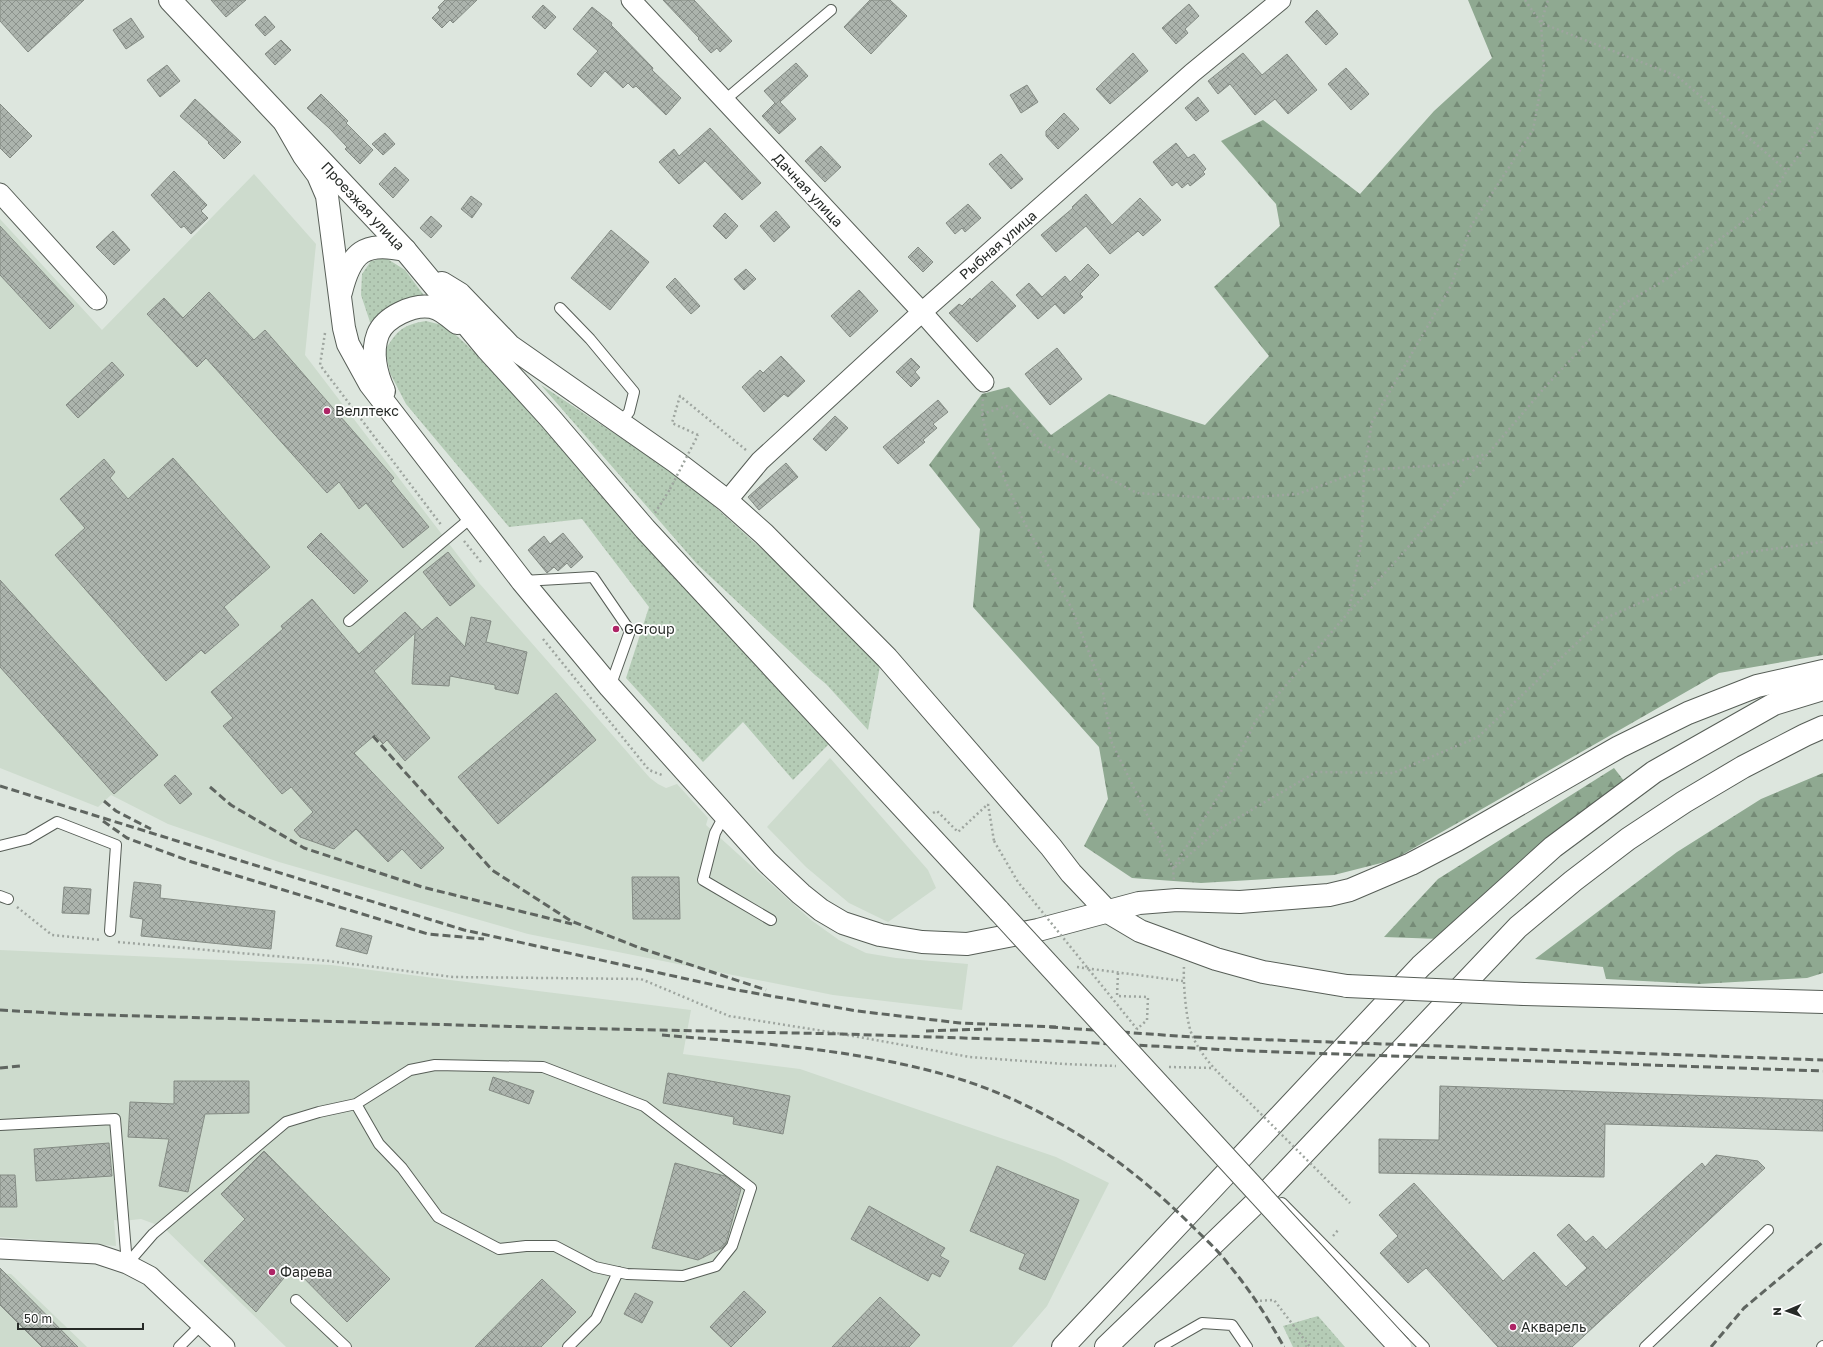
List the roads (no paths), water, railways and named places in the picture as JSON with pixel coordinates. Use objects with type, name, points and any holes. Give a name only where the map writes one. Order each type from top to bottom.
[{"type":"main road","name":"Проезжая улица","points":[[170,0],[405,250],[487,349],[550,418],[645,529],[1400,1347]]},
{"type":"main road","points":[[285,123],[304,156],[318,175],[327,196],[339,300],[348,344],[370,384],[395,418],[464,524],[522,581],[610,687],[767,862],[822,910],[843,923],[880,936],[922,942],[967,944],[997,939],[1139,903],[1177,900],[1240,902],[1329,895],[1350,890],[1411,864],[1457,840],[1619,747],[1688,712],[1757,686],[1823,671]]},
{"type":"main road","points":[[339,300],[346,274],[358,255],[371,248],[386,246],[405,250]]},
{"type":"main road","points":[[421,271],[460,294],[510,346],[619,424],[676,462],[727,502],[788,557],[887,658],[1052,847],[1071,872],[1108,912],[1140,931],[1216,959],[1263,972],[1347,986],[1524,994],[1823,1002]]},
{"type":"main road","points":[[395,418],[380,382],[374,352],[378,333],[387,321],[408,311],[431,307],[452,318],[487,349]]},
{"type":"main road","points":[[1063,1347],[1421,966],[1552,847],[1654,772],[1774,704],[1823,689]]},
{"type":"main road","points":[[1106,1347],[1269,1190],[1518,928],[1573,881],[1628,839],[1684,802],[1743,767],[1823,727]]},
{"type":"street","name":"Дачная улица","points":[[631,0],[922,312],[984,382]]},
{"type":"street","name":"Рыбная улица","points":[[727,502],[760,461],[922,312],[1192,73],[1281,0]]},
{"type":"street","points":[[0,193],[97,300]]},
{"type":"street","points":[[0,1249],[97,1254],[127,1264],[150,1276],[225,1347]]},
{"type":"lane","points":[[725,100],[831,10]]},
{"type":"lane","points":[[560,308],[634,392],[629,412],[619,424]]},
{"type":"lane","points":[[350,621],[464,524]]},
{"type":"lane","points":[[522,581],[593,577],[630,631],[610,687]]},
{"type":"lane","points":[[725,814],[715,833],[703,880],[771,920]]},
{"type":"lane","points":[[0,846],[28,839],[57,822],[116,845],[109,936]]},
{"type":"lane","points":[[127,1264],[153,1234],[286,1122],[319,1112],[356,1104],[410,1070],[429,1066],[543,1067],[644,1106],[751,1188],[732,1246],[716,1266],[683,1276],[627,1274],[594,1267],[555,1246],[526,1246],[500,1249],[438,1217],[402,1168],[379,1144],[356,1104]]},
{"type":"lane","points":[[0,1125],[115,1119],[121,1208],[127,1264]]},
{"type":"lane","points":[[1269,1190],[1424,1347]]},
{"type":"lane","points":[[1641,1346],[1768,1230]]},
{"type":"lane","points":[[568,1347],[596,1319],[618,1272]]},
{"type":"lane","points":[[296,1300],[346,1347]]},
{"type":"lane","points":[[1160,1347],[1202,1323],[1232,1326],[1247,1347]]},
{"type":"lane","points":[[179,1347],[201,1325]]},
{"type":"railway","points":[[373,736],[492,870],[571,921],[640,948],[766,990]]},
{"type":"railway","points":[[0,786],[464,930],[737,990],[857,1011],[960,1023],[1056,1027]]},
{"type":"railway","points":[[210,787],[231,805],[304,848],[422,887],[572,924]]},
{"type":"railway","points":[[104,801],[116,811],[151,829]]},
{"type":"railway","points":[[103,821],[127,838],[192,862],[428,934],[484,939]]},
{"type":"railway","points":[[0,1010],[69,1014],[1055,1041],[1251,1051],[1823,1071]]},
{"type":"railway","points":[[1050,1027],[1192,1037],[1823,1060]]},
{"type":"railway","points":[[926,1031],[988,1029]]},
{"type":"railway","points":[[662,1035],[805,1048],[911,1066],[980,1086],[1014,1100],[1046,1116],[1078,1134],[1137,1177],[1165,1200],[1206,1239],[1244,1284],[1284,1347]]},
{"type":"railway","points":[[0,1068],[20,1066]]},
{"type":"railway","points":[[1711,1347],[1744,1308],[1823,1242]]},
{"type":"place","name":"Веллтекс","points":[[327,411]]},
{"type":"place","name":"GGroup","points":[[616,629]]},
{"type":"place","name":"Фарева","points":[[272,1272]]},
{"type":"place","name":"Акварель","points":[[1513,1327]]}]
